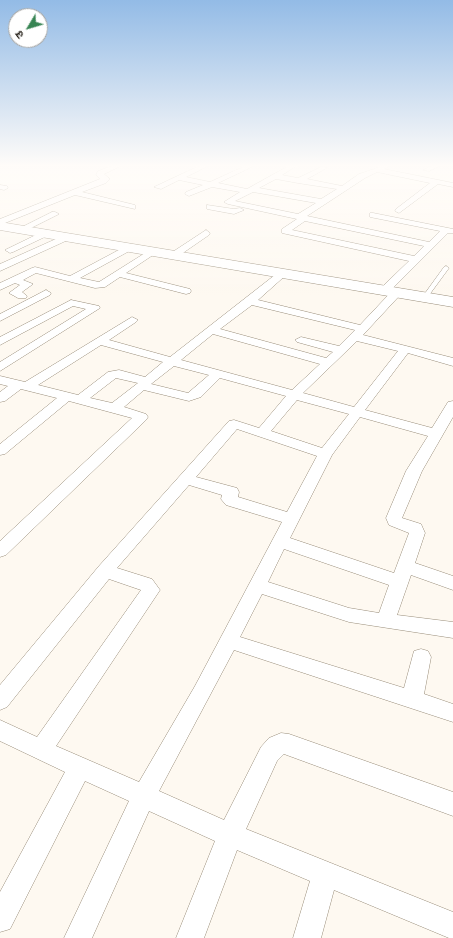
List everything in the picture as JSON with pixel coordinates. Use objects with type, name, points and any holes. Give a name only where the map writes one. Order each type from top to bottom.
[{"type":"main road","points":[[0,226],[453,302]]},
{"type":"street","points":[[0,222],[32,209]]},
{"type":"street","points":[[219,209],[236,212],[242,209]]},
{"type":"street","points":[[260,209],[432,245]]},
{"type":"street","points":[[314,209],[284,231],[415,259]]},
{"type":"street","points":[[22,229],[55,214]]},
{"type":"street","points":[[373,215],[446,232],[453,238]]},
{"type":"street","points":[[262,433],[294,395],[363,329],[415,259],[446,232]]},
{"type":"street","points":[[174,255],[206,234]]},
{"type":"street","points":[[58,235],[12,253],[58,235]]},
{"type":"street","points":[[0,268],[58,235]]},
{"type":"street","points":[[0,287],[35,270],[99,285],[121,272],[141,249]]},
{"type":"street","points":[[141,249],[113,266],[121,272],[186,291]]},
{"type":"street","points":[[72,279],[141,249]]},
{"type":"street","points":[[114,408],[211,330],[250,301],[282,273]]},
{"type":"street","points":[[14,280],[28,284],[14,293],[22,296]]},
{"type":"street","points":[[0,318],[46,294]]},
{"type":"street","points":[[250,301],[363,329]]},
{"type":"street","points":[[0,342],[71,303],[95,308],[0,367]]},
{"type":"street","points":[[303,307],[363,329],[404,349],[453,362]]},
{"type":"street","points":[[0,398],[23,386],[132,320]]},
{"type":"street","points":[[211,330],[327,362]]},
{"type":"street","points":[[302,340],[340,350]]},
{"type":"street","points":[[99,341],[437,434]]},
{"type":"street","points":[[78,938],[144,796],[229,641],[290,518],[324,454],[404,349]]},
{"type":"street","points":[[0,451],[73,398],[112,375],[119,374],[144,384],[189,397],[196,394],[217,374]]},
{"type":"street","points":[[0,380],[114,408],[138,415],[140,418],[0,551]]},
{"type":"street","points":[[385,621],[416,530],[398,523],[394,518],[414,471],[453,405]]},
{"type":"street","points":[[0,701],[105,571],[184,479],[234,424],[324,454]]},
{"type":"street","points":[[184,479],[231,492],[229,499],[232,501],[290,518]]},
{"type":"street","points":[[279,541],[402,574],[453,583]]},
{"type":"street","points":[[41,750],[151,590],[146,584],[105,571]]},
{"type":"street","points":[[257,585],[349,615],[453,630]]},
{"type":"street","points":[[229,641],[453,713]]},
{"type":"street","points":[[412,700],[421,657]]},
{"type":"street","points":[[1,731],[230,835],[453,926]]},
{"type":"street","points":[[190,938],[230,835],[269,754],[276,745],[281,743],[289,744],[453,804]]},
{"type":"street","points":[[0,919],[80,768]]},
{"type":"street","points":[[307,938],[325,874]]},
{"type":"lane","points":[[425,297],[446,268]]}]
